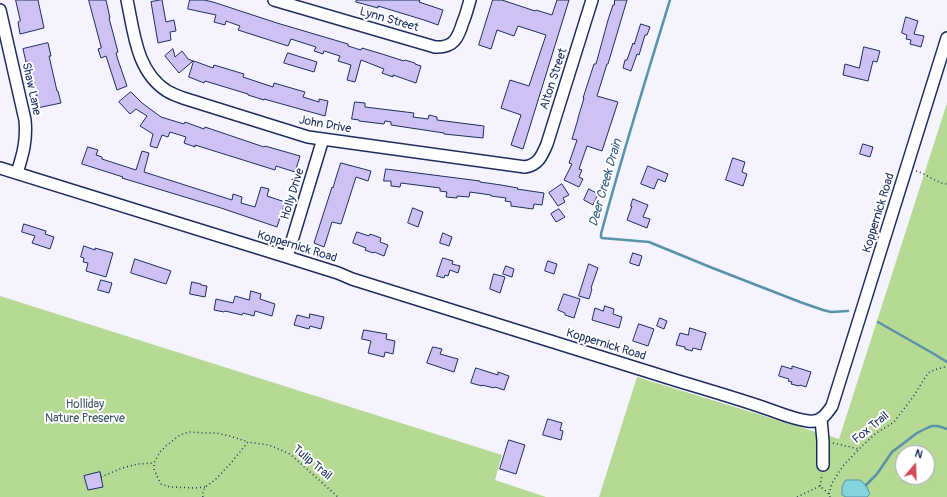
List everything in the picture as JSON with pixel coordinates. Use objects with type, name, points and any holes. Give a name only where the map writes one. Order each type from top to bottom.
[{"type":"street","name":"John Drive","points":[[127,0],[138,49],[144,66],[152,78],[166,91],[300,135],[520,167],[529,166],[535,163]]},
{"type":"street","name":"Lynn Street","points":[[274,0],[435,47],[442,47],[452,44],[459,35],[470,0]]},
{"type":"street","name":"Alton Street","points":[[535,163],[542,156],[547,144],[592,0]]},
{"type":"street","name":"Shaw Lane","points":[[0,10],[25,120],[26,142],[17,173]]},
{"type":"street","name":"Koppernick Road","points":[[0,168],[338,273],[536,337],[736,398],[797,419],[813,421],[826,416],[832,406],[947,38]]},
{"type":"street","name":"Holly Drive","points":[[287,257],[323,139]]},
{"type":"street","points":[[821,419],[823,465]]},
{"type":"path","points":[[907,168],[923,172],[941,184],[947,184]]},
{"type":"path","name":"Fox Trail","points":[[829,494],[832,483],[843,466],[875,434],[894,422],[913,397],[928,373],[944,367],[947,368]]},
{"type":"path","name":"Tulip Trail","points":[[154,463],[160,452],[180,435],[189,432],[216,433],[248,442],[269,444],[290,454],[338,497]]},
{"type":"path","points":[[823,441],[859,449]]},
{"type":"path","points":[[101,477],[122,468],[138,464],[154,463],[154,469],[162,484],[170,487],[195,488],[205,486],[215,480],[248,442]]},
{"type":"path","points":[[203,497],[202,495],[205,486]]},
{"type":"path","points":[[798,497],[820,486],[829,494],[830,497]]},
{"type":"green space","points":[[947,103],[947,497],[599,497],[637,377],[839,439]]},
{"type":"green space","name":"Holliday Nature Preserve","points":[[0,296],[502,455],[495,480],[546,497],[0,497]]},
{"type":"water","points":[[846,480],[860,480],[866,485],[870,494],[867,497],[846,497],[842,495],[842,487]]},
{"type":"building","points":[[16,0],[38,0],[44,28],[20,34],[18,22],[20,21]]},
{"type":"building","points":[[89,0],[106,0],[118,52],[116,53],[127,86],[117,90],[106,56],[101,58],[98,49],[101,48]]},
{"type":"building","points":[[162,0],[166,22],[174,20],[176,31],[170,32],[171,40],[158,43],[151,2]]},
{"type":"building","points":[[190,0],[204,0],[213,2],[348,44],[348,46],[361,50],[362,48],[415,63],[421,66],[416,83],[382,73],[384,69],[361,60],[355,82],[347,80],[351,65],[338,61],[340,56],[324,51],[323,54],[314,51],[316,47],[291,39],[288,46],[238,30],[240,26],[226,21],[225,25],[214,22],[216,15],[188,9]]},
{"type":"building","points":[[357,0],[420,0],[419,2],[443,10],[438,25],[378,6],[378,8],[356,2]]},
{"type":"building","points":[[493,0],[502,0],[552,15],[557,0],[569,0],[523,149],[511,145],[521,115],[501,108],[510,80],[529,86],[546,35],[518,26],[514,36],[497,30],[491,49],[479,45]]},
{"type":"building","points":[[615,0],[627,0],[597,96],[618,102],[602,151],[587,146],[579,169],[582,170],[579,177],[583,179],[579,187],[564,180],[572,164],[569,163],[577,140],[572,139],[583,98],[594,64],[596,64]]},
{"type":"building","points":[[906,17],[918,21],[914,34],[924,36],[921,47],[910,44],[911,40],[906,39],[907,35],[902,33]]},
{"type":"building","points":[[641,24],[650,27],[647,35],[645,35],[639,55],[637,54],[631,71],[623,68]]},
{"type":"building","points":[[48,43],[51,56],[49,56],[61,103],[37,108],[35,96],[37,96],[29,61],[26,62],[23,49]]},
{"type":"building","points":[[864,47],[880,51],[877,62],[873,61],[868,81],[843,75],[845,64],[859,68]]},
{"type":"building","points":[[173,49],[175,57],[182,51],[188,59],[193,61],[179,73],[165,56]]},
{"type":"building","points":[[288,53],[317,62],[314,72],[284,63]]},
{"type":"building","points":[[194,61],[213,68],[214,65],[244,74],[243,77],[273,87],[274,83],[305,92],[303,97],[319,102],[319,99],[328,101],[325,116],[264,100],[205,81],[204,83],[189,77]]},
{"type":"building","points":[[131,92],[142,103],[161,117],[184,124],[185,122],[204,129],[205,127],[264,147],[265,146],[300,156],[295,172],[276,166],[275,170],[195,145],[195,147],[184,143],[186,137],[170,132],[168,137],[162,135],[157,148],[150,146],[153,134],[140,126],[147,116],[136,109],[130,114],[119,102]]},
{"type":"building","points":[[355,102],[365,103],[365,107],[414,113],[413,117],[428,119],[429,115],[437,117],[437,120],[484,126],[483,138],[444,134],[391,125],[391,122],[385,121],[384,124],[359,121],[352,119]]},
{"type":"building","points":[[863,144],[873,147],[870,157],[860,154]]},
{"type":"building","points":[[88,147],[98,150],[96,155],[102,157],[102,159],[136,170],[142,151],[149,153],[144,172],[232,200],[233,194],[242,197],[241,203],[255,207],[261,187],[269,189],[267,196],[285,202],[277,227],[82,164]]},
{"type":"building","points":[[733,158],[745,162],[742,172],[747,174],[743,186],[726,180]]},
{"type":"building","points":[[341,163],[371,171],[368,181],[356,177],[341,224],[332,222],[324,247],[314,243]]},
{"type":"building","points":[[648,166],[668,174],[665,182],[658,179],[654,189],[641,184]]},
{"type":"building","points":[[386,169],[480,181],[544,193],[542,205],[534,204],[533,209],[511,206],[511,202],[505,201],[506,198],[491,195],[470,192],[469,197],[457,196],[457,198],[446,197],[447,192],[440,191],[440,188],[401,183],[400,187],[391,186],[391,181],[384,181]]},
{"type":"building","points":[[562,184],[569,195],[563,198],[565,202],[558,206],[549,193]]},
{"type":"building","points":[[589,189],[598,194],[593,205],[584,200]]},
{"type":"building","points":[[633,199],[648,205],[643,217],[650,219],[647,228],[627,220]]},
{"type":"building","points":[[413,208],[423,212],[418,227],[408,223]]},
{"type":"building","points":[[559,209],[565,217],[556,222],[551,214]]},
{"type":"building","points":[[24,224],[46,231],[45,234],[54,237],[50,249],[32,243],[35,236],[22,232]]},
{"type":"building","points":[[357,232],[369,236],[370,234],[381,238],[380,242],[388,245],[384,256],[365,250],[366,248],[353,243]]},
{"type":"building","points":[[443,233],[452,237],[449,246],[440,243]]},
{"type":"building","points":[[84,246],[95,250],[95,248],[113,253],[106,277],[86,271],[88,263],[83,262],[84,258],[81,257]]},
{"type":"building","points":[[633,253],[642,256],[639,266],[630,263]]},
{"type":"building","points":[[443,258],[453,261],[452,264],[460,266],[458,273],[450,270],[448,276],[445,275],[444,278],[437,276]]},
{"type":"building","points":[[135,259],[171,271],[166,284],[131,273]]},
{"type":"building","points":[[548,261],[557,264],[554,274],[545,271]]},
{"type":"building","points":[[589,264],[598,268],[589,299],[579,296]]},
{"type":"building","points":[[506,266],[514,269],[512,277],[503,274]]},
{"type":"building","points":[[494,274],[505,277],[500,293],[490,289]]},
{"type":"building","points":[[101,280],[112,283],[109,293],[98,290]]},
{"type":"building","points":[[192,282],[207,286],[205,297],[190,294]]},
{"type":"building","points":[[251,291],[261,294],[260,299],[275,304],[272,316],[255,311],[254,316],[243,313],[242,315],[214,310],[216,299],[233,303],[235,296],[249,300]]},
{"type":"building","points":[[564,294],[580,299],[574,318],[565,315],[565,313],[558,310]]},
{"type":"building","points":[[605,306],[614,309],[613,314],[622,317],[619,328],[592,320],[595,308],[603,311]]},
{"type":"building","points":[[310,314],[324,317],[321,329],[310,326],[309,329],[294,325],[297,315],[309,318]]},
{"type":"building","points":[[660,318],[667,321],[664,329],[657,326]]},
{"type":"building","points":[[639,324],[654,329],[648,346],[633,341]]},
{"type":"building","points":[[690,328],[706,333],[701,350],[693,348],[692,351],[685,349],[685,347],[676,345],[680,333],[688,335]]},
{"type":"building","points":[[364,330],[387,334],[386,339],[395,341],[393,354],[385,352],[384,357],[368,353],[371,341],[362,339]]},
{"type":"building","points":[[433,347],[442,349],[440,354],[458,359],[454,372],[427,363]]},
{"type":"building","points":[[782,366],[792,369],[792,366],[811,372],[806,387],[791,384],[792,382],[788,381],[789,379],[779,376]]},
{"type":"building","points":[[476,368],[498,375],[498,372],[509,376],[504,390],[471,383]]},
{"type":"building","points":[[548,419],[562,423],[560,430],[563,431],[561,440],[543,435]]},
{"type":"building","points":[[509,440],[525,445],[516,474],[500,469]]},
{"type":"building","points":[[100,472],[103,487],[88,490],[84,476]]},
{"type":"waterway","name":"Deer Creek Drain","points":[[670,0],[609,204],[601,237],[649,242],[823,310],[831,312],[848,311]]},
{"type":"waterway","name":"Deer Creek Drain","points":[[878,322],[947,362]]},
{"type":"waterway","points":[[866,485],[877,474],[892,452],[917,433],[932,426],[947,429]]}]
